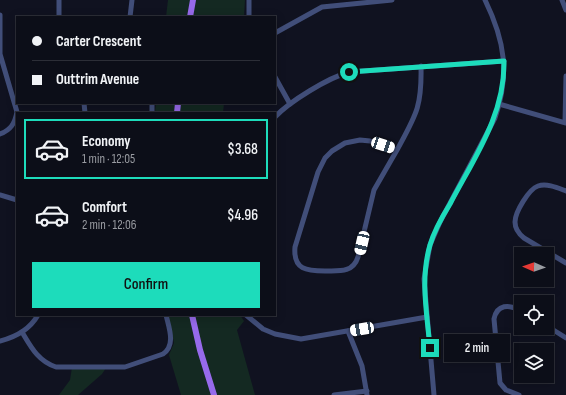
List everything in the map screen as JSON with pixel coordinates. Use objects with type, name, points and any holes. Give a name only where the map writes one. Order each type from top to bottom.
[{"type":"main road","points":[[190,16],[193,0]]},
{"type":"main road","points":[[192,316],[200,350],[214,395]]},
{"type":"street","points":[[59,0],[59,16]]},
{"type":"street","points":[[130,16],[132,0]]},
{"type":"street","points":[[249,0],[249,16]]},
{"type":"street","points":[[276,32],[322,7],[392,0]]},
{"type":"street","points":[[434,395],[424,279],[430,245],[440,222],[492,125],[500,104],[504,83],[504,61],[500,36],[485,0]]},
{"type":"street","points":[[562,0],[566,10]]},
{"type":"street","points":[[0,16],[0,54],[17,112]]},
{"type":"street","points":[[276,116],[290,104],[326,81],[343,73],[361,70],[504,61]]},
{"type":"street","points":[[396,150],[370,141],[355,141],[340,145],[325,158],[318,172],[295,247],[295,259],[301,267],[309,271],[340,272],[354,265],[358,257],[374,190],[415,117],[422,87],[421,66]]},
{"type":"street","points":[[500,104],[566,122],[566,76]]},
{"type":"street","points":[[276,79],[290,104]]},
{"type":"street","points":[[0,134],[11,127],[16,118]]},
{"type":"street","points":[[566,191],[542,185],[533,188],[529,192],[517,213],[515,222],[519,234],[566,263]]},
{"type":"street","points":[[0,195],[16,200]]},
{"type":"street","points":[[514,307],[504,306],[498,310],[494,319],[500,383],[506,390],[519,395]]},
{"type":"street","points":[[0,341],[12,338],[22,332],[30,326],[37,316]]},
{"type":"street","points":[[22,332],[38,357],[48,364],[56,367],[125,367],[163,354],[167,351],[171,343],[166,316]]},
{"type":"street","points":[[247,316],[263,329],[288,338],[301,339],[314,338],[427,317]]},
{"type":"street","points":[[554,330],[566,338]]},
{"type":"street","points":[[334,395],[367,393],[362,366],[348,332]]},
{"type":"green space","points":[[168,0],[245,0],[244,16],[166,16]]},
{"type":"green space","points":[[156,104],[224,104],[223,112],[155,112]]},
{"type":"green space","points":[[168,316],[241,316],[244,321],[237,330],[255,395],[181,395],[169,355],[174,343]]},
{"type":"green space","points":[[72,367],[106,368],[102,374],[78,395],[59,395],[70,380]]},
{"type":"route","points":[[349,72],[504,61],[504,83],[500,104],[495,118],[440,222],[430,245],[424,279],[430,348]]}]
